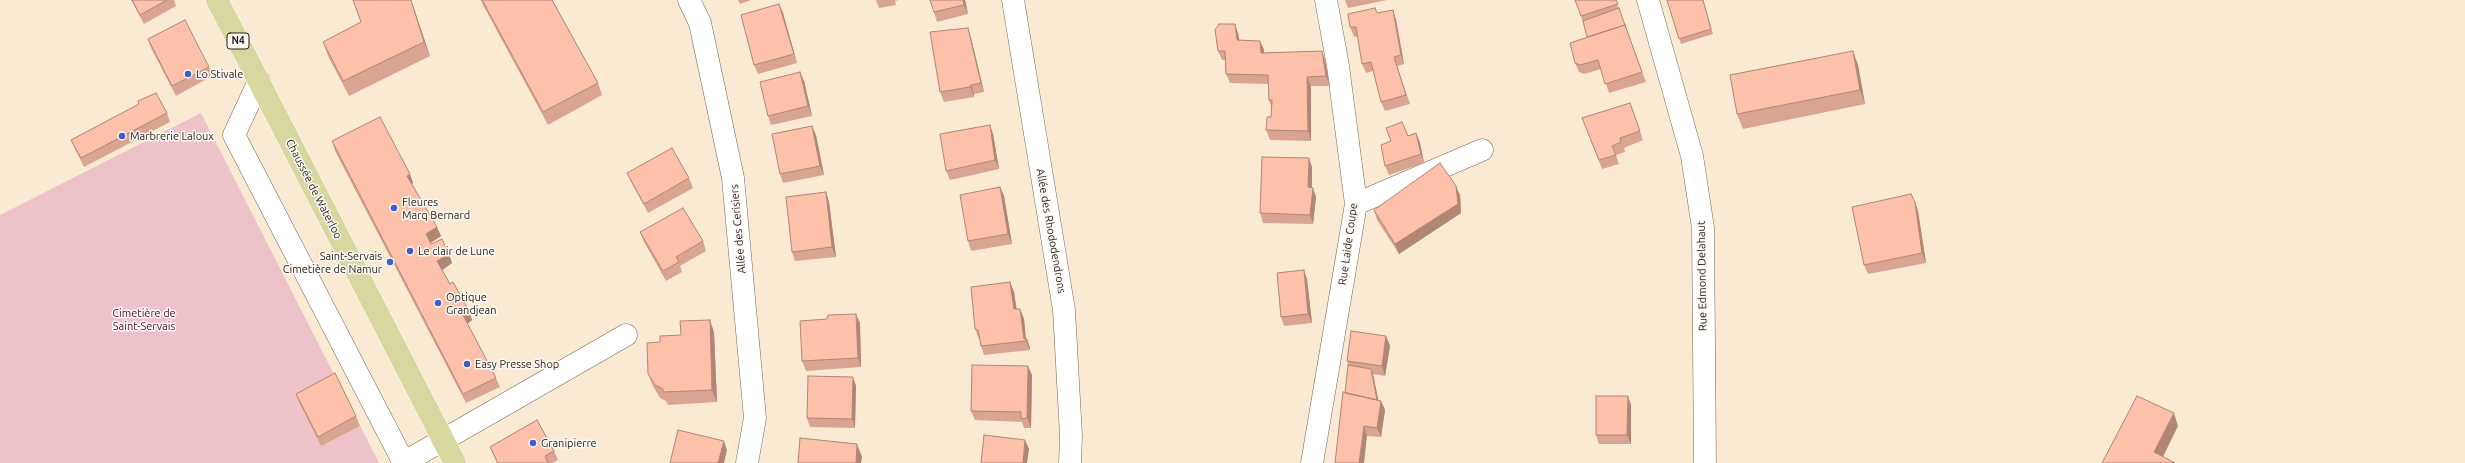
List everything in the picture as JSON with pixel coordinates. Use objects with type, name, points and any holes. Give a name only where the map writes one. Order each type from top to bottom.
[{"type":"main road","name":"Chaussée de Waterloo","points":[[217,0],[455,463]]},
{"type":"street","name":"Allée des Cerisiers","points":[[689,0],[700,23],[733,178],[755,418],[747,463]]},
{"type":"street","name":"Allée des Rhododendrons","points":[[1013,0],[1064,310],[1071,436],[1070,463]]},
{"type":"street","name":"Rue Laide Coupe","points":[[1312,463],[1356,204],[1338,66],[1326,0]]},
{"type":"street","name":"Rue Edmond Delahaut","points":[[1648,0],[1692,156],[1703,228],[1705,463]]},
{"type":"street","points":[[259,81],[234,135],[404,463],[626,335]]},
{"type":"street","points":[[1356,204],[1482,150]]},
{"type":"green space","name":"Cimetière de Saint-Servais","points":[[201,113],[379,463],[0,463],[0,215]]},
{"type":"building","points":[[132,0],[167,0],[140,15]]},
{"type":"building","points":[[353,0],[411,0],[424,42],[343,81],[323,42],[361,22]]},
{"type":"building","points":[[482,0],[552,0],[598,83],[543,112]]},
{"type":"building","points":[[930,0],[963,0],[964,5],[934,12]]},
{"type":"building","points":[[1575,0],[1616,0],[1618,4],[1581,16]]},
{"type":"building","points":[[1667,0],[1703,0],[1711,29],[1679,39]]},
{"type":"building","points":[[779,4],[794,54],[754,65],[741,15]]},
{"type":"building","points":[[1375,8],[1377,13],[1393,10],[1401,55],[1394,57],[1406,95],[1381,102],[1371,62],[1362,64],[1356,27],[1350,27],[1348,14]]},
{"type":"building","points":[[1619,8],[1625,25],[1587,37],[1583,21]]},
{"type":"building","points":[[185,20],[209,67],[172,86],[148,39]]},
{"type":"building","points":[[1219,24],[1235,24],[1237,40],[1260,41],[1261,53],[1322,51],[1326,76],[1307,77],[1308,131],[1266,130],[1267,117],[1271,117],[1272,100],[1269,100],[1268,75],[1226,74],[1225,51],[1218,51],[1215,30]]},
{"type":"building","points":[[1625,25],[1642,72],[1605,84],[1598,60],[1580,65],[1575,63],[1570,43]]},
{"type":"building","points":[[968,28],[981,83],[971,85],[970,87],[940,92],[930,32]]},
{"type":"building","points":[[1853,51],[1860,90],[1737,114],[1730,75]]},
{"type":"building","points":[[800,72],[808,106],[768,116],[760,82]]},
{"type":"building","points":[[156,93],[167,113],[81,158],[71,140],[139,104],[138,101]]},
{"type":"building","points":[[1630,103],[1640,131],[1620,138],[1621,142],[1612,146],[1616,155],[1599,160],[1582,118]]},
{"type":"building","points":[[380,117],[410,174],[407,176],[437,227],[426,234],[431,244],[442,239],[449,254],[437,261],[450,284],[453,282],[469,311],[463,315],[496,378],[463,394],[332,141]]},
{"type":"building","points":[[1402,122],[1408,136],[1416,133],[1421,154],[1385,166],[1381,145],[1391,141],[1386,128]]},
{"type":"building","points":[[990,125],[995,160],[946,171],[940,134]]},
{"type":"building","points":[[812,126],[820,166],[780,174],[772,134]]},
{"type":"building","points":[[672,148],[689,178],[644,204],[627,173]]},
{"type":"building","points":[[1262,157],[1309,158],[1308,187],[1313,188],[1310,215],[1260,213]]},
{"type":"building","points":[[1440,163],[1456,186],[1458,204],[1395,244],[1374,210]]},
{"type":"building","points":[[1000,187],[1008,234],[968,241],[960,195]]},
{"type":"building","points":[[826,192],[832,247],[792,252],[786,197]]},
{"type":"building","points":[[1911,194],[1915,202],[1922,253],[1864,265],[1852,207]]},
{"type":"building","points":[[683,208],[703,241],[676,257],[679,262],[663,271],[640,232]]},
{"type":"building","points":[[1304,270],[1308,314],[1281,317],[1277,273]]},
{"type":"building","points":[[1010,282],[1014,309],[1020,309],[1024,339],[1027,339],[1026,341],[981,346],[978,330],[975,329],[971,287]]},
{"type":"building","points":[[856,314],[858,358],[802,361],[800,321],[827,319],[828,315]]},
{"type":"building","points":[[710,320],[712,390],[663,392],[663,389],[655,385],[648,374],[647,343],[660,342],[660,336],[681,335],[680,321]]},
{"type":"building","points":[[1351,331],[1386,336],[1382,366],[1347,361]]},
{"type":"building","points":[[972,365],[1028,366],[1027,418],[1021,419],[1021,412],[971,411]]},
{"type":"building","points":[[1348,365],[1371,369],[1377,400],[1345,393]]},
{"type":"building","points":[[335,373],[356,416],[318,437],[296,394]]},
{"type":"building","points":[[808,376],[853,377],[852,419],[807,418]]},
{"type":"building","points":[[1343,392],[1381,401],[1377,428],[1364,426],[1359,463],[1335,463]]},
{"type":"building","points":[[1596,396],[1628,396],[1627,435],[1596,435]]},
{"type":"building","points":[[2137,396],[2174,413],[2154,452],[2175,463],[2102,463]]},
{"type":"building","name":"Granipierre","points":[[537,420],[554,451],[545,456],[548,463],[498,463],[490,447]]},
{"type":"building","points":[[678,430],[724,441],[718,463],[670,463]]},
{"type":"building","points":[[984,435],[1025,440],[1023,463],[981,463]]},
{"type":"building","points":[[800,438],[857,444],[856,463],[798,463]]},
{"type":"place","name":"Lo Stivale","points":[[188,74]]},
{"type":"place","name":"Marbrerie Laloux","points":[[122,136]]},
{"type":"place","name":"Fleures Marq Bernard","points":[[394,208]]},
{"type":"place","name":"Le clair de Lune","points":[[410,251]]},
{"type":"place","name":"Saint-Servais Cimetière de Namur","points":[[390,262]]},
{"type":"place","name":"Optique Grandjean","points":[[438,303]]},
{"type":"place","name":"Easy Presse Shop","points":[[467,364]]},
{"type":"place","name":"Granipierre","points":[[533,443]]}]
